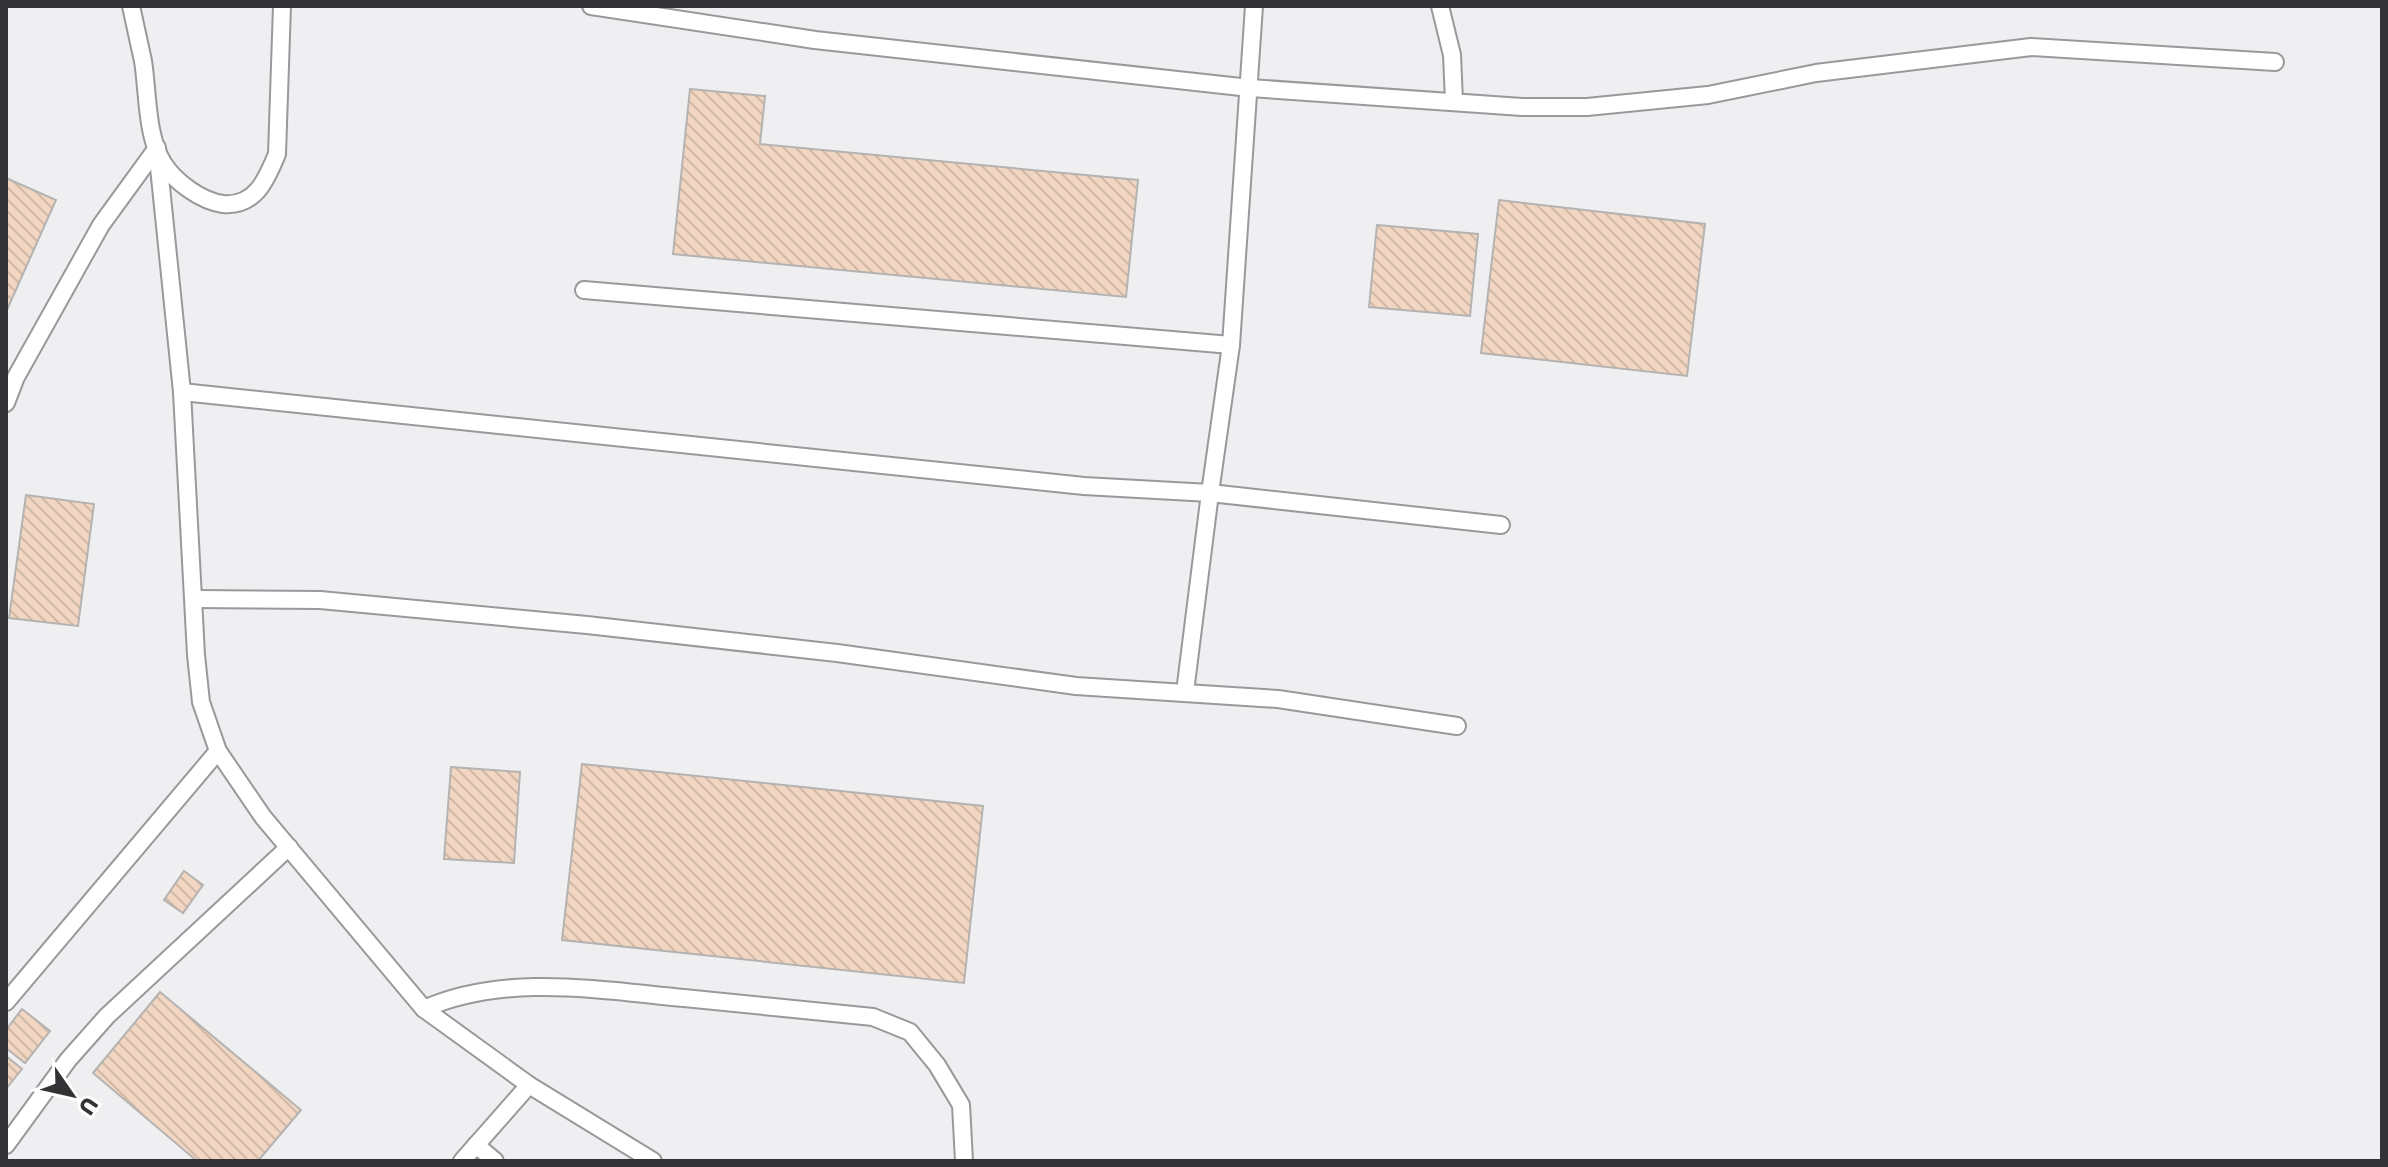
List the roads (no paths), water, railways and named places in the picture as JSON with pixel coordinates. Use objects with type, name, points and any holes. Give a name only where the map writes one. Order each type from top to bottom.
[{"type":"lane","points":[[131,6],[157,148],[182,392],[201,702],[218,751],[289,847],[424,1009],[529,1085],[653,1161]]},
{"type":"lane","points":[[157,148],[163,163],[174,175],[209,200],[236,203],[259,190],[270,174],[278,143],[282,6]]},
{"type":"lane","points":[[591,6],[815,40],[1250,88],[1522,107],[1587,107],[1708,95],[1816,73],[2031,47],[2275,62]]},
{"type":"lane","points":[[1185,692],[1231,345],[1254,6]]},
{"type":"lane","points":[[1440,6],[1452,55],[1454,101]]},
{"type":"lane","points":[[6,403],[16,377],[101,225],[157,148]]},
{"type":"lane","points":[[584,290],[1231,345]]},
{"type":"lane","points":[[182,392],[1084,486],[1210,493],[1501,525]]},
{"type":"lane","points":[[194,599],[320,600],[837,653],[1076,686],[1278,699],[1457,726]]},
{"type":"lane","points":[[6,1002],[218,751]]},
{"type":"lane","points":[[6,1145],[68,1060],[107,1016],[289,847]]},
{"type":"lane","points":[[424,1009],[456,995],[542,988],[597,990],[873,1017],[910,1032],[937,1065],[961,1105],[964,1161]]},
{"type":"lane","points":[[462,1161],[529,1085]]},
{"type":"lane","points":[[476,1145],[495,1161]]}]
